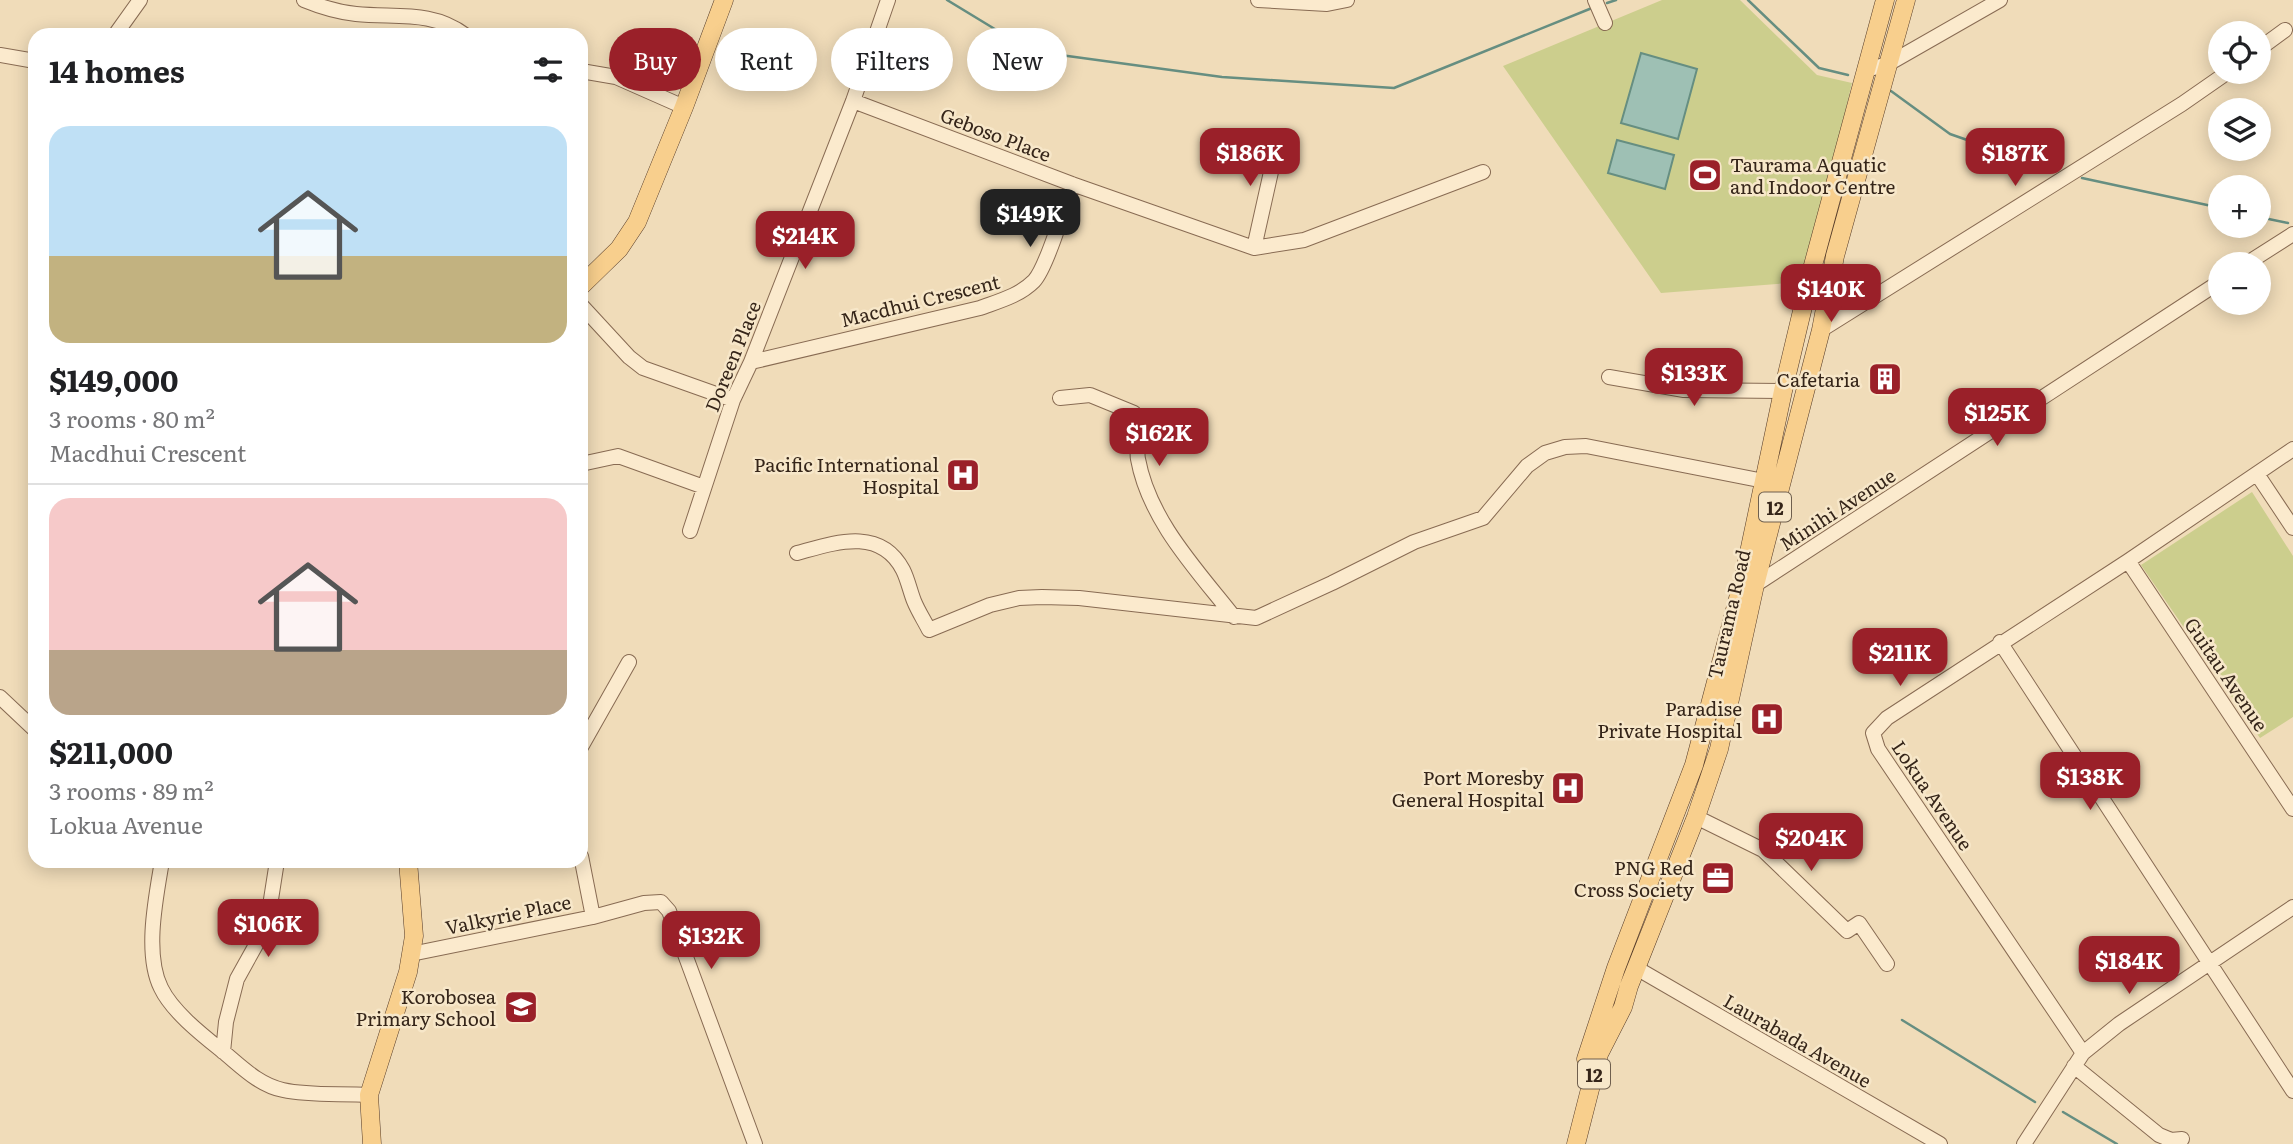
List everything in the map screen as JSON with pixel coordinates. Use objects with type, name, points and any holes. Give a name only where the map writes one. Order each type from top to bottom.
[{"type":"main road","points":[[588,279],[619,249],[633,230],[684,107],[724,0]]},
{"type":"main road","name":"Taurama Road","points":[[1564,1144],[1585,1064],[1616,968],[1694,765],[1744,576],[1812,268],[1885,0]]},
{"type":"main road","name":"Taurama Road","points":[[1576,1144],[1599,1054],[1623,1007],[1629,986],[1638,969],[1719,749],[1755,585],[1819,334],[1835,256],[1906,0]]},
{"type":"main road","points":[[1797,333],[1819,334]]},
{"type":"main road","points":[[398,868],[412,945]]},
{"type":"main road","points":[[372,1144],[369,1095],[412,945],[408,868]]},
{"type":"street","points":[[120,28],[140,0]]},
{"type":"street","points":[[304,0],[326,9],[354,14],[434,19],[456,28]]},
{"type":"street","name":"Doreen Place","points":[[690,531],[733,400],[751,362],[853,101],[888,0]]},
{"type":"street","points":[[1258,0],[1327,4],[1347,0]]},
{"type":"street","points":[[1595,0],[1605,23]]},
{"type":"street","points":[[1866,69],[1888,64],[2000,0]]},
{"type":"street","points":[[2271,40],[2285,30]]},
{"type":"street","points":[[0,55],[28,60]]},
{"type":"street","points":[[588,72],[616,77],[684,107]]},
{"type":"street","points":[[1819,334],[2211,84]]},
{"type":"street","name":"Geboso Place","points":[[853,101],[1072,184],[1254,248],[1304,240],[1483,172]]},
{"type":"street","points":[[1254,248],[1279,136]]},
{"type":"street","name":"Macdhui Crescent","points":[[751,362],[980,308],[1014,296],[1036,279],[1072,184]]},
{"type":"street","points":[[2265,252],[2293,234]]},
{"type":"street","name":"Minihi Avenue","points":[[1755,585],[2208,289]]},
{"type":"street","points":[[1827,298],[1828,303],[1845,310],[1859,306]]},
{"type":"street","points":[[588,312],[643,368],[733,400]]},
{"type":"street","points":[[1609,377],[1684,390],[1783,391]]},
{"type":"street","points":[[1060,398],[1090,395],[1134,413],[1142,427],[1137,457],[1148,491],[1170,534],[1234,617]]},
{"type":"street","points":[[797,553],[838,541],[859,540],[886,548],[902,569],[929,630],[990,605],[1019,598],[1042,597],[1079,598],[1256,618],[1414,542],[1483,518],[1527,466],[1545,453],[1564,447],[1605,449],[1764,481],[1782,479]]},
{"type":"street","name":"Lokua Avenue","points":[[2083,1053],[1878,749],[1873,733],[1887,718],[2293,450]]},
{"type":"street","points":[[588,462],[618,456],[704,488]]},
{"type":"street","points":[[2257,474],[2293,528]]},
{"type":"street","name":"Guitau Avenue","points":[[2128,561],[2293,809]]},
{"type":"street","points":[[2000,642],[2293,1091]]},
{"type":"street","points":[[588,735],[629,662]]},
{"type":"street","points":[[0,697],[28,723]]},
{"type":"street","points":[[1696,817],[1763,850],[1847,931],[1859,922],[1887,964]]},
{"type":"street","points":[[161,868],[152,941],[155,969],[161,989],[199,1032],[266,1085],[284,1091],[369,1095]]},
{"type":"street","points":[[223,1052],[226,1022],[237,979],[267,925],[276,868]]},
{"type":"street","name":"Valkyrie Place","points":[[412,945],[593,917],[583,868]]},
{"type":"street","points":[[593,917],[644,903],[661,902],[669,911],[755,1144]]},
{"type":"street","points":[[2024,1144],[2083,1053],[2119,1024],[2293,907]]},
{"type":"street","name":"Laurabada Avenue","points":[[1638,969],[1940,1144]]},
{"type":"street","points":[[2074,1066],[2159,1136],[2171,1140],[2182,1139]]},
{"type":"green space","name":"Taurama Aquatic and Indoor Centre","points":[[1662,0],[1740,0],[1817,75],[1852,83],[1808,268],[1802,282],[1661,293],[1503,66]]},
{"type":"green space","points":[[2252,492],[2293,556],[2293,717],[2260,738],[2141,565]]},
{"type":"water","points":[[1641,53],[1697,69],[1678,139],[1621,123]]},
{"type":"water","points":[[1617,140],[1674,155],[1665,189],[1608,173]]},
{"type":"waterway","points":[[947,0],[1031,51],[1222,77],[1394,88],[1592,8]]},
{"type":"waterway","points":[[1607,3],[1616,0]]},
{"type":"waterway","points":[[1748,0],[1819,68],[1848,75]]},
{"type":"waterway","points":[[1891,91],[1950,134],[2047,168]]},
{"type":"waterway","points":[[2082,178],[2208,205]]},
{"type":"waterway","points":[[2271,219],[2288,223]]},
{"type":"waterway","points":[[1902,1020],[2035,1102]]},
{"type":"waterway","points":[[2063,1112],[2117,1144]]},
{"type":"place","name":"Taurama Aquatic and Indoor Centre","points":[[1705,175]]},
{"type":"place","name":"Cafetaria","points":[[1885,379]]},
{"type":"place","name":"Pacific International Hospital","points":[[963,475]]},
{"type":"place","name":"Paradise Private Hospital","points":[[1767,719]]},
{"type":"place","name":"Port Moresby General Hospital","points":[[1568,788]]},
{"type":"place","name":"PNG Red Cross Society","points":[[1718,878]]},
{"type":"place","name":"Korobosea Primary School","points":[[521,1007]]}]
